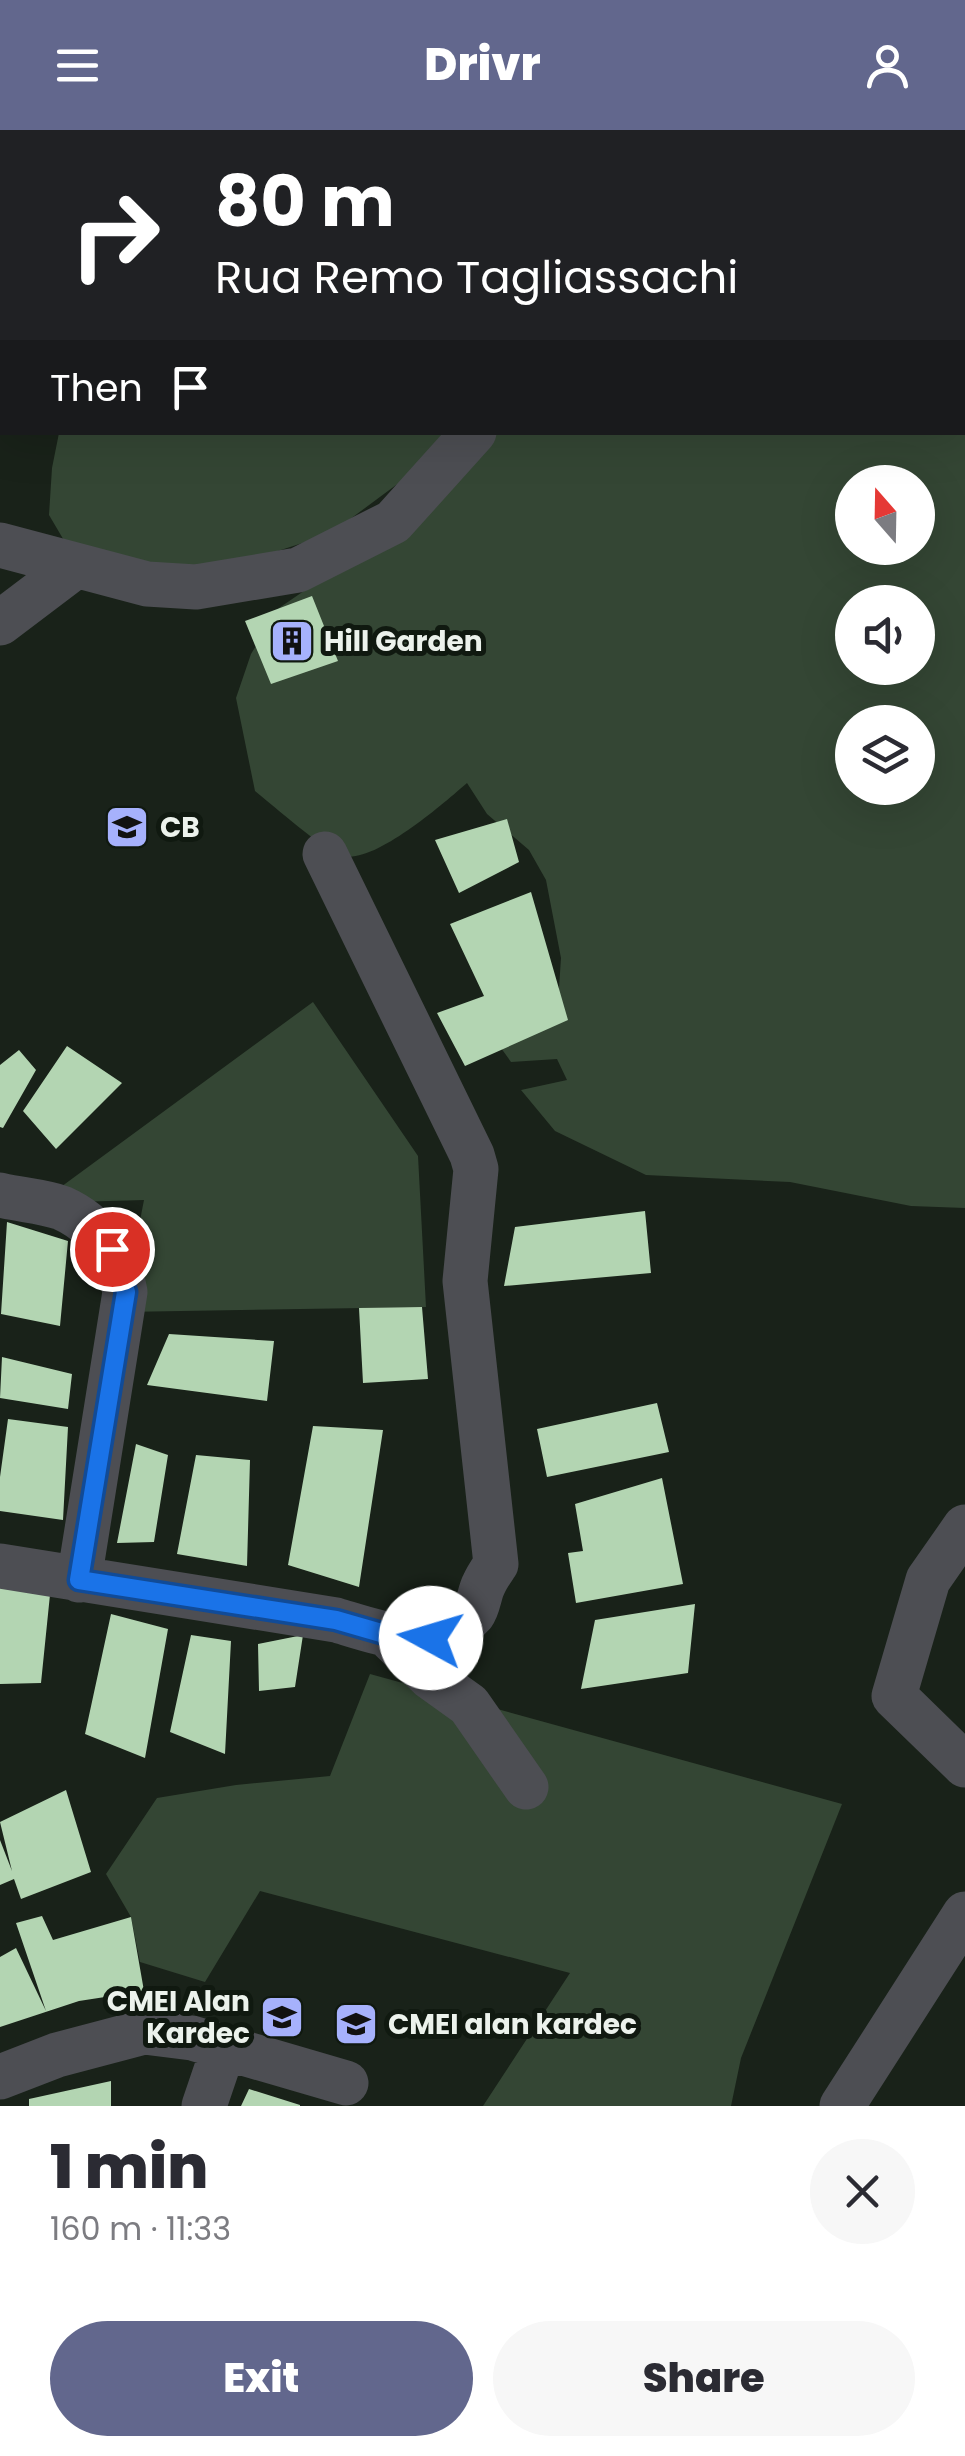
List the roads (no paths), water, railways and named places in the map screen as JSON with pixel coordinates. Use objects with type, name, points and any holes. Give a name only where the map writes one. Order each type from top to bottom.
[{"type":"street","points":[[0,545],[147,584],[196,586],[298,570],[393,522],[471,435]]},
{"type":"street","points":[[0,623],[74,567]]},
{"type":"street","points":[[0,1566],[336,1620],[388,1635],[431,1638],[454,1628],[475,1612],[496,1564],[465,1281],[476,1169],[326,854]]},
{"type":"street","points":[[0,1194],[60,1207],[77,1217],[112,1249],[122,1272],[126,1292],[79,1580]]},
{"type":"street","points":[[965,1527],[928,1580],[894,1696],[965,1765]]},
{"type":"street","points":[[388,1635],[430,1677],[468,1706],[526,1787]]},
{"type":"street","points":[[842,2106],[965,1914]]},
{"type":"street","points":[[0,2077],[57,2054],[144,2032],[192,2038],[346,2083]]},
{"type":"street","points":[[204,2106],[224,2047]]},
{"type":"place","name":"Hill Garden","points":[[292,641]]},
{"type":"place","name":"CB","points":[[127,827]]},
{"type":"place","name":"CMEI Alan Kardec","points":[[282,2017]]},
{"type":"place","name":"CMEI alan kardec","points":[[356,2024]]}]
